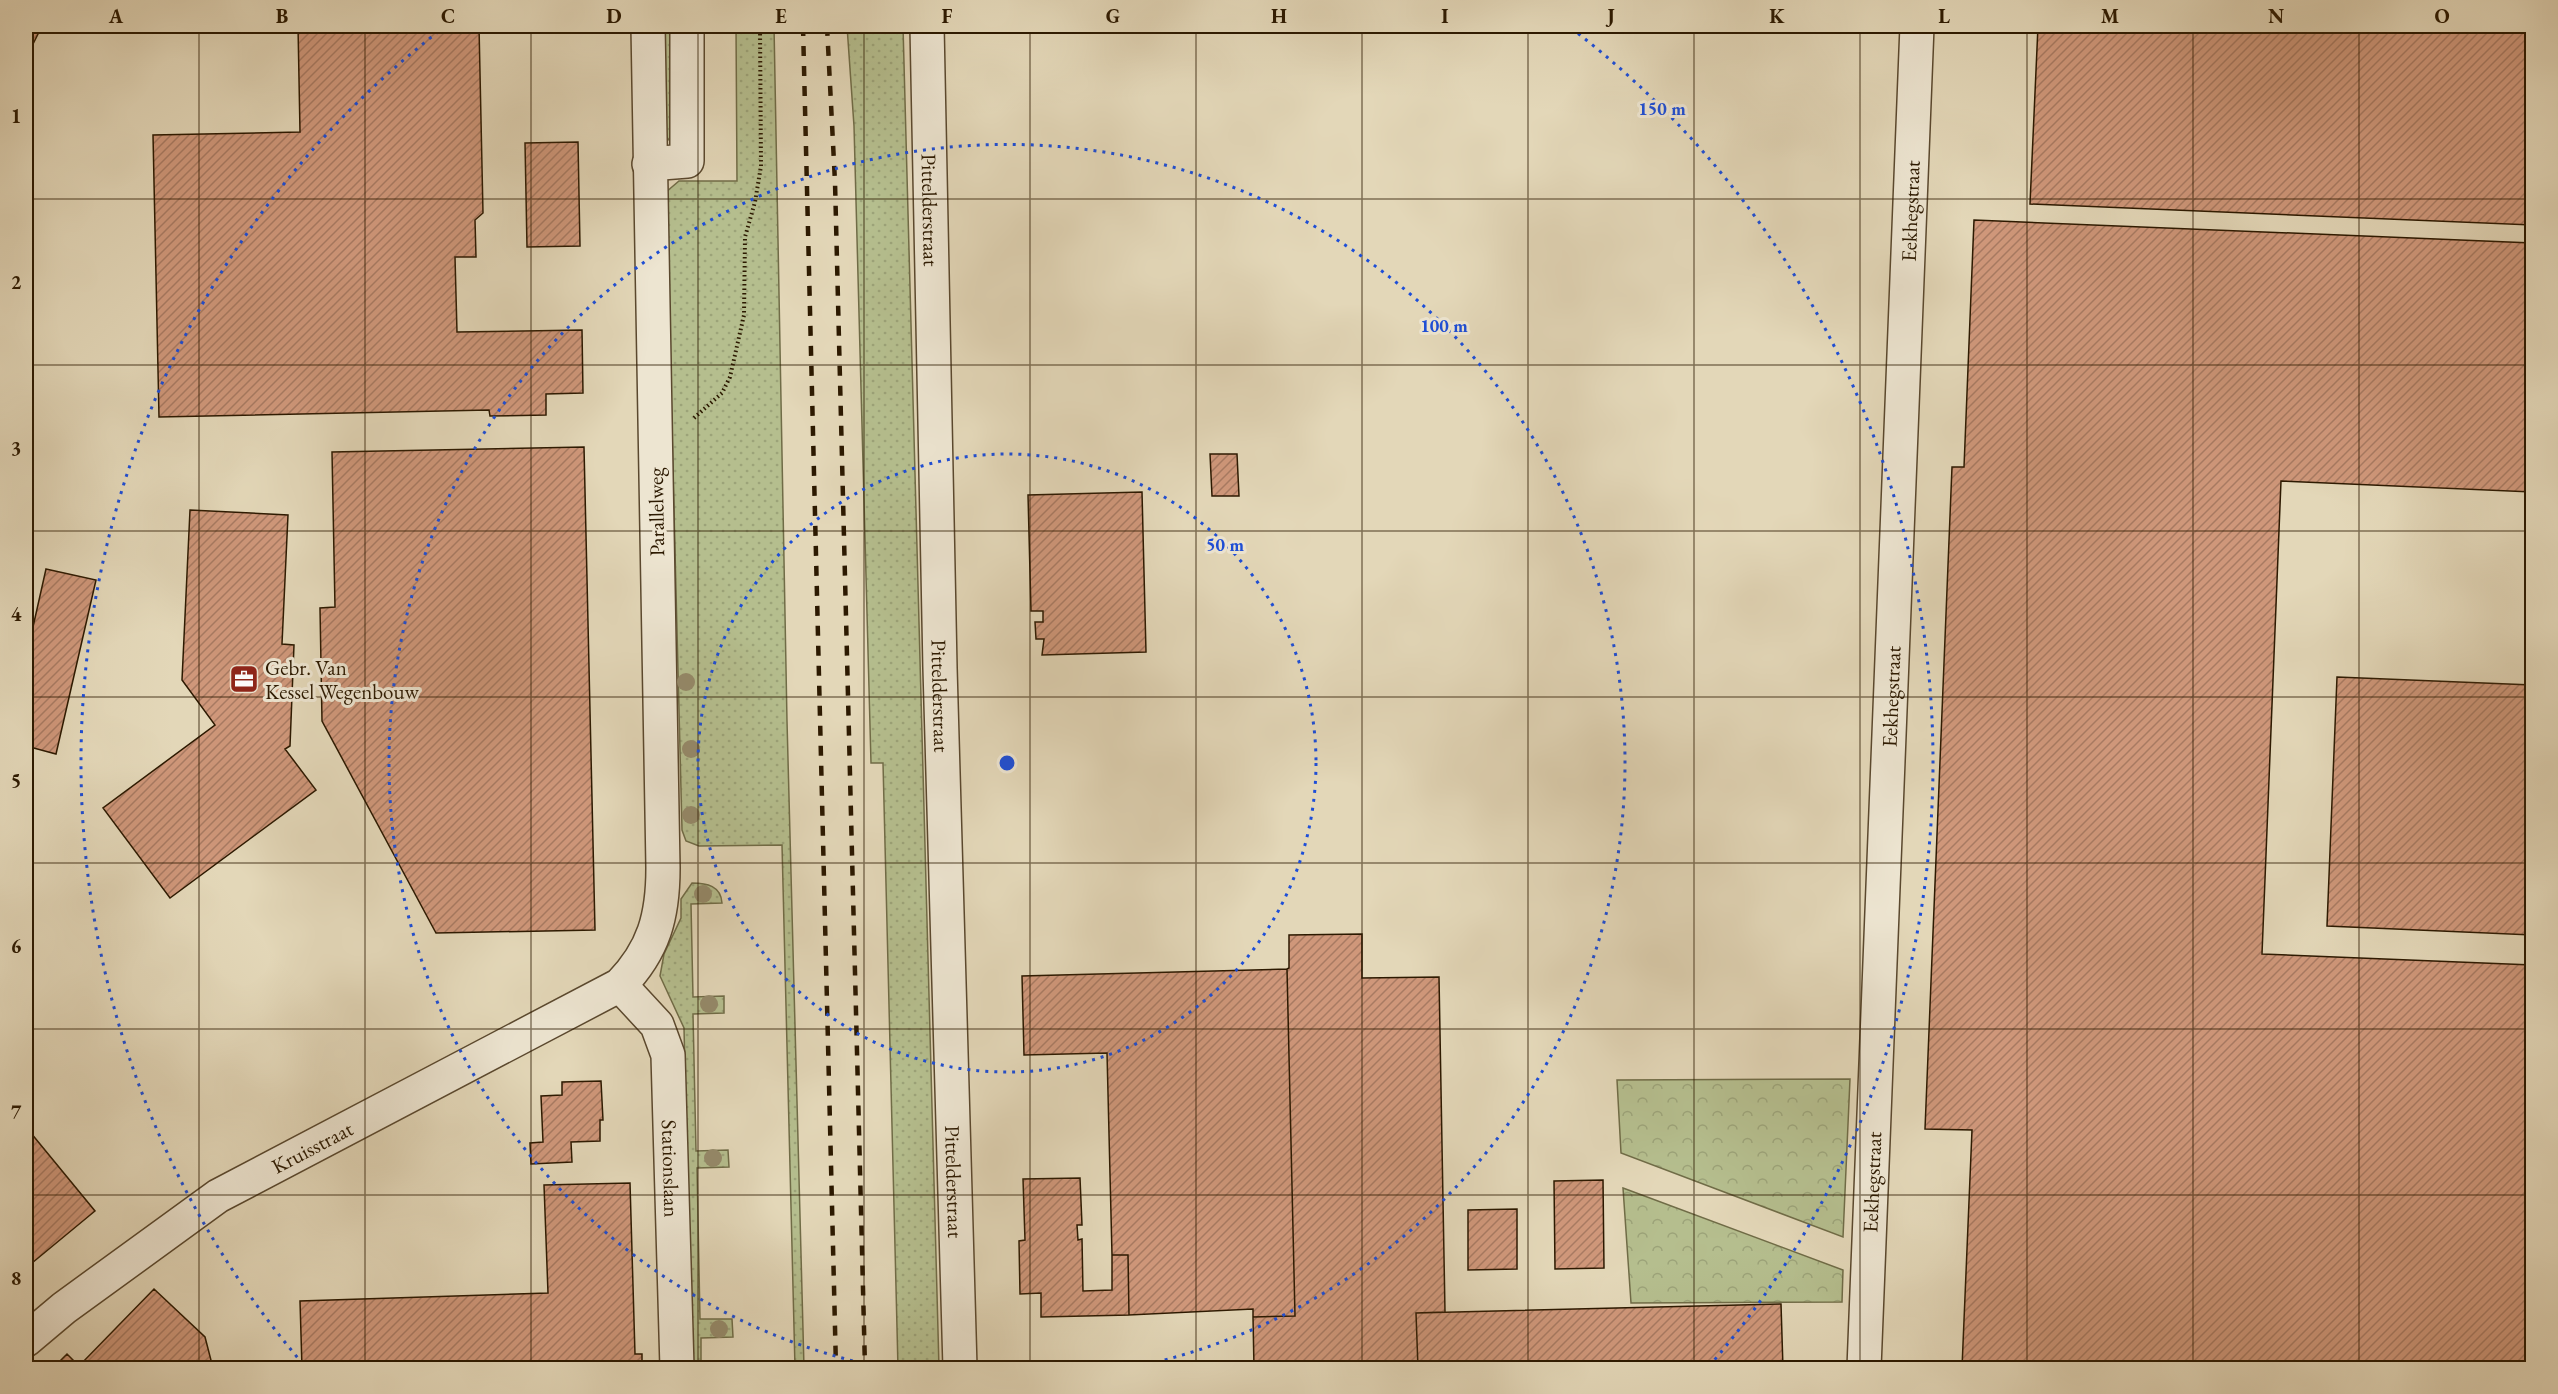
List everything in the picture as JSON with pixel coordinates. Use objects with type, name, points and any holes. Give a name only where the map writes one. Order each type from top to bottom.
[{"type":"street","name":"Parallelweg","points":[[620,985],[639,965],[654,936],[663,899],[648,26]]},
{"type":"street","points":[[650,164],[687,161],[687,26]]},
{"type":"street","name":"Pittelderstraat","points":[[927,26],[940,656],[960,1368]]},
{"type":"street","name":"Eekhegstraat","points":[[1864,1368],[1917,26]]},
{"type":"street","name":"Kruisstraat","points":[[26,1340],[64,1308],[218,1196],[620,985]]},
{"type":"street","name":"Stationslaan","points":[[620,985],[657,1025],[668,1055],[677,1368]]},
{"type":"path","points":[[689,423],[722,393],[730,377],[744,315],[745,237],[755,202],[761,166],[760,26]]},
{"type":"green space","points":[[664,26],[670,26],[671,136],[665,144]]},
{"type":"green space","points":[[736,26],[774,26],[787,721],[804,1368],[795,1368],[782,845],[699,846],[686,841],[682,830],[666,192],[679,181],[737,181]]},
{"type":"green space","points":[[847,26],[903,26],[939,1368],[898,1368],[883,763],[871,763],[854,126]]},
{"type":"green space","points":[[692,883],[716,889],[722,903],[691,904],[693,997],[724,996],[724,1013],[693,1014],[696,1151],[728,1150],[729,1167],[697,1168],[700,1319],[732,1319],[733,1337],[701,1338],[701,1368],[692,1368],[684,1028],[660,976],[664,954],[681,918],[681,899]]},
{"type":"green space","points":[[1850,1079],[1843,1237],[1621,1153],[1617,1080]]},
{"type":"green space","points":[[1623,1188],[1843,1270],[1842,1302],[1631,1303]]},
{"type":"building","points":[[26,26],[42,26],[28,54],[26,53]]},
{"type":"building","points":[[298,26],[479,26],[483,213],[475,220],[476,257],[455,257],[457,332],[582,330],[583,393],[546,394],[546,415],[490,416],[489,410],[159,417],[153,135],[300,132]]},
{"type":"building","points":[[2038,26],[2532,26],[2532,225],[2030,204]]},
{"type":"building","points":[[578,142],[580,246],[527,247],[525,143]]},
{"type":"building","points":[[1974,220],[2532,243],[2532,492],[2281,481],[2262,954],[2532,965],[2532,1368],[1962,1368],[1972,1130],[1925,1129],[1952,467],[1964,467]]},
{"type":"building","points":[[584,447],[595,930],[436,933],[322,721],[320,608],[335,607],[332,452]]},
{"type":"building","points":[[1210,454],[1237,454],[1239,496],[1212,496]]},
{"type":"building","points":[[1142,492],[1146,652],[1042,655],[1044,639],[1036,639],[1035,622],[1043,622],[1043,611],[1031,611],[1028,495]]},
{"type":"building","points":[[190,510],[288,515],[282,644],[294,645],[290,746],[285,749],[316,790],[170,898],[103,808],[215,725],[182,680]]},
{"type":"building","points":[[46,569],[96,580],[56,754],[26,746],[26,658]]},
{"type":"building","points":[[2337,677],[2532,685],[2532,935],[2327,926]]},
{"type":"building","points":[[1362,934],[1362,978],[1439,977],[1445,1312],[1416,1313],[1418,1368],[1254,1368],[1253,1317],[1295,1316],[1287,969],[1289,968],[1289,935]]},
{"type":"building","points":[[1287,969],[1295,1316],[1253,1317],[1253,1309],[1129,1315],[1128,1255],[1112,1255],[1107,1053],[1024,1055],[1022,976]]},
{"type":"building","points":[[601,1081],[603,1120],[600,1120],[600,1141],[571,1142],[572,1162],[531,1164],[530,1143],[543,1142],[541,1096],[562,1095],[562,1082]]},
{"type":"building","points":[[26,1127],[95,1211],[26,1268]]},
{"type":"building","points":[[1080,1178],[1082,1225],[1077,1225],[1078,1240],[1082,1239],[1083,1291],[1112,1290],[1112,1255],[1128,1255],[1129,1315],[1041,1317],[1041,1293],[1020,1294],[1019,1241],[1025,1240],[1023,1179]]},
{"type":"building","points":[[1603,1180],[1604,1268],[1555,1269],[1554,1181]]},
{"type":"building","points":[[630,1183],[635,1354],[642,1354],[642,1368],[302,1368],[300,1301],[548,1293],[544,1185]]},
{"type":"building","points":[[1517,1209],[1517,1269],[1468,1270],[1468,1210]]},
{"type":"building","points":[[154,1289],[205,1337],[213,1368],[53,1368],[67,1354],[79,1366]]},
{"type":"building","points":[[1781,1304],[1783,1368],[1418,1368],[1416,1313]]},
{"type":"railway","points":[[803,26],[836,1368]]},
{"type":"railway","points":[[827,26],[835,182],[865,1368]]},
{"type":"place","name":"Gebr. Van Kessel Wegenbouw","points":[[244,679]]}]
